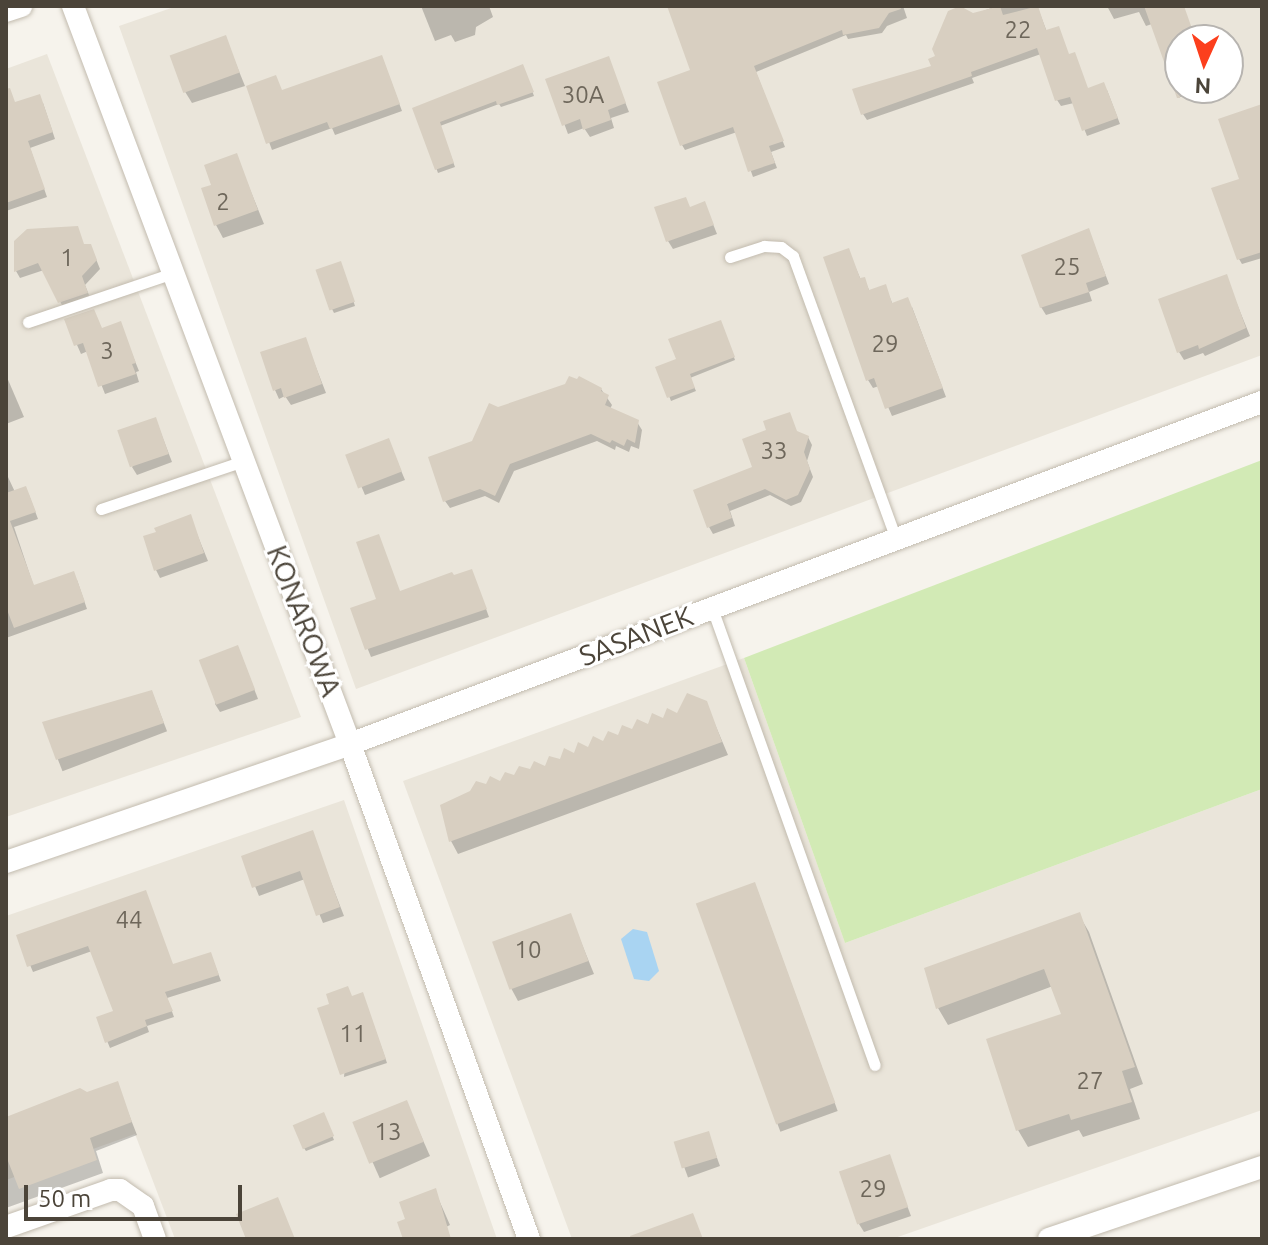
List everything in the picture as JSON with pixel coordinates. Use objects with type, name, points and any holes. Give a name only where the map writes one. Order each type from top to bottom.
[{"type":"street","points":[[6,11],[21,6]]},
{"type":"street","name":"KONAROWA","points":[[73,6],[350,744],[529,1239]]},
{"type":"street","name":"SASANEK","points":[[6,862],[350,744],[1262,402]]},
{"type":"street","points":[[1049,1239],[1262,1167]]},
{"type":"street","points":[[6,1227],[111,1190],[135,1198],[143,1206],[155,1239]]},
{"type":"lane","points":[[730,257],[764,246],[781,247],[793,256],[896,539]]},
{"type":"lane","points":[[28,322],[173,273]]},
{"type":"lane","points":[[101,509],[244,461]]},
{"type":"lane","points":[[712,608],[875,1065]]},
{"type":"shaded area","points":[[177,6],[1262,6],[1262,355],[356,689],[119,26]]},
{"type":"shaded area","points":[[47,54],[301,717],[6,817],[6,69]]},
{"type":"shaded area","points":[[744,658],[845,943],[1262,789],[1262,1110],[892,1239],[572,1239],[403,781]]},
{"type":"shaded area","points":[[344,800],[497,1239],[175,1239],[135,1134],[6,1180],[6,916]]},
{"type":"green space","points":[[1262,460],[1262,789],[845,943],[744,658]]},
{"type":"water","points":[[633,929],[647,932],[659,971],[649,981],[634,979],[621,939]]},
{"type":"building","points":[[667,6],[900,6],[901,9],[889,13],[879,28],[843,35],[842,30],[754,66],[784,141],[769,146],[775,163],[748,172],[733,127],[680,146],[657,82],[690,70]]},
{"type":"building","points":[[960,6],[973,13],[1000,6],[1003,15],[1038,6],[1046,30],[1059,26],[1069,54],[1075,52],[1088,88],[1104,82],[1118,118],[1082,131],[1070,97],[1055,101],[1037,48],[971,72],[972,76],[861,115],[852,89],[931,66],[928,59],[935,56],[932,49],[948,11]]},
{"type":"building","points":[[1144,6],[1184,6],[1190,24],[1164,24],[1164,62]]},
{"type":"building","points":[[226,35],[240,73],[183,93],[170,56]]},
{"type":"building","points":[[382,55],[400,104],[330,129],[327,122],[266,144],[246,86],[276,75],[282,90]]},
{"type":"building","points":[[609,56],[626,103],[608,110],[611,120],[583,130],[580,119],[562,126],[545,79]]},
{"type":"building","points":[[523,64],[534,92],[497,105],[496,101],[440,122],[454,163],[435,170],[412,108]]},
{"type":"building","points":[[10,88],[15,102],[40,94],[53,132],[28,141],[45,189],[6,203],[6,89]]},
{"type":"building","points":[[1262,104],[1262,252],[1237,260],[1211,188],[1239,179],[1218,119]]},
{"type":"building","points":[[237,153],[258,210],[214,226],[201,188],[211,185],[204,165]]},
{"type":"building","points":[[686,197],[690,207],[705,201],[714,225],[666,242],[654,207]]},
{"type":"building","points":[[78,226],[84,244],[91,244],[97,260],[82,276],[88,293],[58,303],[38,263],[14,272],[14,241],[27,229]]},
{"type":"building","points":[[1089,228],[1106,276],[1086,283],[1089,292],[1040,308],[1021,255]]},
{"type":"building","points":[[849,248],[860,278],[865,277],[869,290],[886,284],[892,303],[908,297],[943,388],[885,409],[874,378],[866,381],[823,257]]},
{"type":"building","points":[[341,261],[355,302],[329,310],[315,270]]},
{"type":"building","points":[[1227,274],[1246,328],[1199,349],[1198,345],[1177,353],[1158,299]]},
{"type":"building","points":[[94,309],[102,328],[121,321],[136,363],[132,364],[136,374],[98,387],[83,343],[74,346],[64,319]]},
{"type":"building","points":[[721,320],[735,357],[690,374],[695,388],[667,398],[655,367],[676,359],[668,339]]},
{"type":"building","points":[[306,337],[322,384],[284,398],[281,388],[273,391],[260,352]]},
{"type":"building","points":[[569,376],[577,379],[579,376],[602,388],[601,391],[609,395],[605,405],[639,420],[635,443],[627,439],[624,446],[591,434],[510,464],[495,496],[480,489],[443,502],[428,457],[472,441],[489,403],[498,407],[565,384]]},
{"type":"building","points":[[790,412],[797,431],[809,436],[804,452],[810,469],[798,495],[786,500],[765,489],[727,504],[732,518],[707,528],[693,490],[752,467],[742,439],[766,430],[763,421]]},
{"type":"building","points":[[156,417],[169,454],[130,467],[117,430]]},
{"type":"building","points":[[389,438],[402,472],[358,488],[345,455]]},
{"type":"building","points":[[26,486],[36,512],[10,521],[34,585],[74,571],[85,602],[14,628],[6,607],[6,493]]},
{"type":"building","points":[[191,514],[204,553],[154,571],[143,536],[156,532],[154,528]]},
{"type":"building","points":[[379,534],[400,591],[452,572],[454,575],[472,569],[487,609],[365,650],[350,608],[376,599],[356,542]]},
{"type":"building","points":[[238,645],[255,690],[216,705],[199,660]]},
{"type":"building","points":[[152,690],[164,723],[56,760],[42,722]]},
{"type":"building","points":[[687,693],[707,701],[722,742],[449,842],[440,805],[470,791],[476,781],[486,784],[490,776],[500,781],[505,772],[514,775],[519,766],[530,769],[534,761],[545,766],[549,756],[560,759],[564,748],[574,753],[578,742],[588,747],[593,736],[603,741],[608,731],[618,735],[622,725],[632,729],[637,719],[648,724],[652,713],[663,718],[667,708],[677,713]]},
{"type":"building","points":[[313,830],[340,907],[316,916],[300,871],[252,888],[241,856]]},
{"type":"building","points":[[755,882],[835,1103],[776,1124],[696,904]]},
{"type":"building","points":[[146,890],[173,964],[211,952],[219,975],[165,992],[173,1011],[145,1020],[147,1026],[105,1043],[96,1017],[113,1011],[88,946],[27,967],[16,935]]},
{"type":"building","points":[[1080,912],[1135,1067],[1122,1071],[1132,1102],[1071,1120],[1069,1114],[1016,1131],[986,1039],[1061,1014],[1044,969],[936,1009],[924,968]]},
{"type":"building","points":[[571,913],[588,961],[510,990],[492,942]]},
{"type":"building","points":[[348,986],[352,996],[363,992],[386,1059],[340,1075],[317,1008],[329,1004],[326,994]]},
{"type":"building","points":[[118,1081],[132,1122],[90,1138],[97,1160],[19,1189],[6,1156],[6,1117],[80,1088],[87,1092]]},
{"type":"building","points":[[407,1100],[424,1142],[369,1164],[352,1122]]},
{"type":"building","points":[[324,1112],[334,1136],[303,1149],[293,1125]]},
{"type":"building","points":[[709,1131],[717,1158],[682,1169],[674,1142]]},
{"type":"building","points":[[890,1154],[908,1207],[857,1225],[839,1172]]},
{"type":"building","points":[[436,1188],[451,1239],[403,1239],[397,1222],[405,1219],[399,1202]]},
{"type":"building","points":[[278,1197],[295,1239],[246,1239],[236,1214]]},
{"type":"building","points":[[693,1213],[703,1239],[631,1239],[630,1236]]}]
